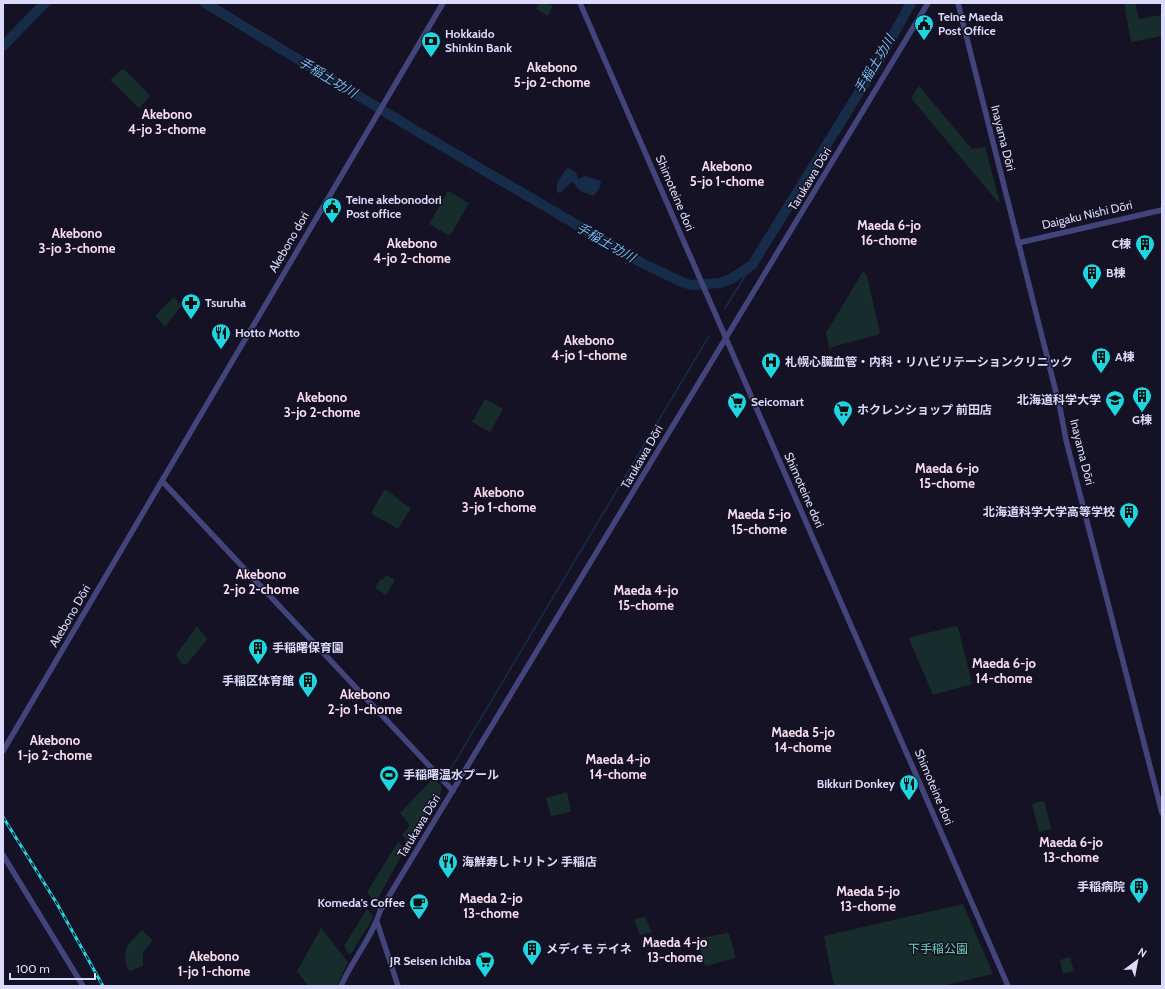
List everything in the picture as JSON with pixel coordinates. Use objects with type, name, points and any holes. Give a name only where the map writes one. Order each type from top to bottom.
[{"type":"street","name":"Akebono dori","points":[[155,493],[443,3]]},
{"type":"street","name":"Shimoteine dori","points":[[580,3],[1008,986]]},
{"type":"street","name":"Tarukawa Dōri","points":[[341,986],[351,965],[377,922],[380,911],[928,3]]},
{"type":"street","name":"Inayama Dōri","points":[[958,3],[1162,813]]},
{"type":"street","name":"Daigaku Nishi Dōri","points":[[1018,243],[1162,210]]},
{"type":"street","points":[[162,481],[453,791]]},
{"type":"street","name":"Akebono Dōri","points":[[3,751],[155,493]]},
{"type":"street","points":[[3,855],[83,986]]},
{"type":"street","points":[[377,922],[398,986]]},
{"type":"green space","points":[[539,3],[547,3],[553,6],[548,16],[536,9]]},
{"type":"green space","points":[[1124,3],[1135,3],[1139,19],[1161,15],[1162,36],[1131,42]]},
{"type":"green space","points":[[122,69],[126,71],[150,96],[139,108],[110,80]]},
{"type":"green space","points":[[919,86],[972,149],[985,147],[1000,203],[911,98]]},
{"type":"green space","points":[[448,191],[469,203],[450,236],[429,224]]},
{"type":"green space","points":[[863,271],[867,276],[880,333],[829,348],[826,333]]},
{"type":"green space","points":[[174,297],[181,306],[165,327],[155,316]]},
{"type":"green space","points":[[485,399],[503,409],[490,432],[472,422]]},
{"type":"green space","points":[[384,490],[411,508],[398,529],[372,514],[372,511]]},
{"type":"green space","points":[[386,575],[395,580],[386,595],[375,588],[381,579],[383,580]]},
{"type":"green space","points":[[197,626],[207,639],[186,665],[182,664],[176,655]]},
{"type":"green space","points":[[956,626],[958,627],[972,684],[933,695],[909,639],[911,637]]},
{"type":"green space","points":[[434,778],[442,787],[440,795],[409,842],[402,835],[410,825],[400,813]]},
{"type":"green space","points":[[567,792],[571,812],[551,816],[546,798]]},
{"type":"green space","points":[[1042,801],[1045,803],[1051,829],[1039,832],[1032,804]]},
{"type":"green space","points":[[398,842],[405,849],[376,902],[374,902],[367,892]]},
{"type":"green space","name":"下手稲公園","points":[[963,904],[993,974],[942,986],[834,986],[824,936]]},
{"type":"green space","points":[[367,909],[373,916],[371,921],[351,954],[348,953],[344,946]]},
{"type":"green space","points":[[645,917],[652,932],[640,935],[634,919]]},
{"type":"green space","points":[[321,928],[348,962],[337,986],[308,986],[297,971]]},
{"type":"green space","points":[[142,930],[153,940],[143,953],[143,966],[131,971],[128,970],[126,963],[127,947]]},
{"type":"green space","points":[[727,933],[729,934],[736,958],[705,966],[698,941],[700,938]]},
{"type":"green space","points":[[1070,957],[1074,971],[1063,974],[1060,960]]},
{"type":"water","points":[[569,168],[576,172],[578,179],[585,176],[601,181],[600,187],[594,196],[580,191],[572,181],[560,193],[557,192],[557,183],[566,169]]},
{"type":"waterway","points":[[3,46],[45,3]]},
{"type":"waterway","name":"手稲土功川","points":[[205,3],[425,136],[642,263],[684,283],[692,285],[720,283],[731,279],[752,265],[881,57],[911,3]]},
{"type":"waterway","points":[[725,308],[752,265]]},
{"type":"waterway","points":[[447,775],[709,336]]},
{"type":"railway","points":[[3,817],[56,902],[103,986]]},
{"type":"place","name":"Teine Maeda Post Office","points":[[924,41]]},
{"type":"place","name":"Hokkaido Shinkin Bank","points":[[431,58]]},
{"type":"place","name":"Teine akebonodori Post office","points":[[332,224]]},
{"type":"place","name":"C棟","points":[[1145,261]]},
{"type":"place","name":"B棟","points":[[1092,290]]},
{"type":"place","name":"Tsuruha","points":[[191,320]]},
{"type":"place","name":"Hotto Motto","points":[[221,350]]},
{"type":"place","name":"A棟","points":[[1101,374]]},
{"type":"place","name":"札幌心臓血管・内科・リハビリテーションクリニック","points":[[771,379]]},
{"type":"place","name":"G棟","points":[[1142,413]]},
{"type":"place","name":"北海道科学大学","points":[[1115,417]]},
{"type":"place","name":"Seicomart","points":[[737,419]]},
{"type":"place","name":"ホクレンショップ 前田店","points":[[843,427]]},
{"type":"place","name":"北海道科学大学高等学校","points":[[1129,529]]},
{"type":"place","name":"手稲曙保育園","points":[[258,665]]},
{"type":"place","name":"手稲区体育館","points":[[308,698]]},
{"type":"place","name":"手稲曙温水プール","points":[[389,792]]},
{"type":"place","name":"Bikkuri Donkey","points":[[909,801]]},
{"type":"place","name":"海鮮寿しトリトン 手稲店","points":[[448,879]]},
{"type":"place","name":"手稲病院","points":[[1139,904]]},
{"type":"place","name":"Komeda's Coffee","points":[[419,920]]},
{"type":"place","name":"メディモ テイネ","points":[[532,966]]},
{"type":"place","name":"JR Seisen Ichiba","points":[[485,978]]},
{"type":"district","name":"Akebono 5-jo 2-chome","points":[[552,74]]},
{"type":"district","name":"Akebono 4-jo 3-chome","points":[[167,122]]},
{"type":"district","name":"Akebono 5-jo 1-chome","points":[[727,174]]},
{"type":"district","name":"Maeda 6-jo 16-chome","points":[[889,232]]},
{"type":"district","name":"Akebono 3-jo 3-chome","points":[[77,240]]},
{"type":"district","name":"Akebono 4-jo 2-chome","points":[[412,250]]},
{"type":"district","name":"Akebono 4-jo 1-chome","points":[[589,348]]},
{"type":"district","name":"Akebono 3-jo 2-chome","points":[[322,404]]},
{"type":"district","name":"Maeda 6-jo 15-chome","points":[[947,476]]},
{"type":"district","name":"Akebono 3-jo 1-chome","points":[[499,500]]},
{"type":"district","name":"Maeda 5-jo 15-chome","points":[[759,522]]},
{"type":"district","name":"Akebono 2-jo 2-chome","points":[[261,582]]},
{"type":"district","name":"Maeda 4-jo 15-chome","points":[[646,598]]},
{"type":"district","name":"Maeda 6-jo 14-chome","points":[[1004,670]]},
{"type":"district","name":"Akebono 2-jo 1-chome","points":[[365,702]]},
{"type":"district","name":"Maeda 5-jo 14-chome","points":[[803,740]]},
{"type":"district","name":"Akebono 1-jo 2-chome","points":[[55,748]]},
{"type":"district","name":"Maeda 4-jo 14-chome","points":[[618,766]]},
{"type":"district","name":"Maeda 6-jo 13-chome","points":[[1071,850]]},
{"type":"district","name":"Maeda 5-jo 13-chome","points":[[868,898]]},
{"type":"district","name":"Maeda 2-jo 13-chome","points":[[491,906]]},
{"type":"district","name":"Maeda 4-jo 13-chome","points":[[675,950]]},
{"type":"district","name":"Akebono 1-jo 1-chome","points":[[214,964]]}]
